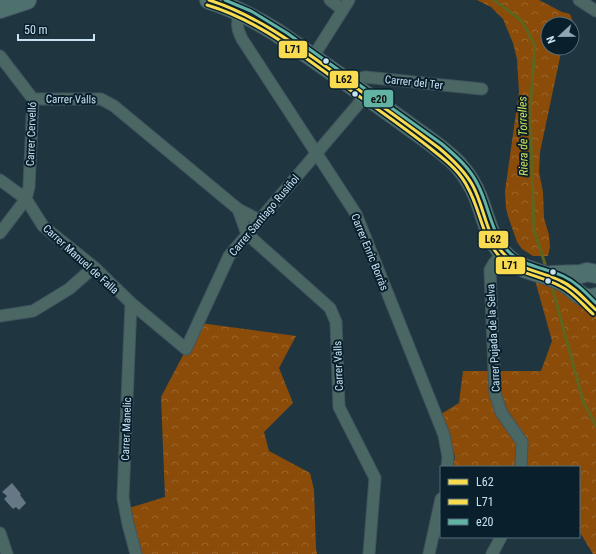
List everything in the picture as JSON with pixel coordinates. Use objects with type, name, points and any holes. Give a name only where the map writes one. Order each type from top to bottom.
[{"type":"main road","points":[[0,9],[27,0]]},
{"type":"main road","points":[[209,0],[225,4],[255,19],[276,32],[366,95],[433,144],[457,164],[469,178],[494,241],[503,254],[518,265],[549,275],[569,285],[588,290]]},
{"type":"street","points":[[330,0],[343,10]]},
{"type":"street","points":[[313,57],[349,0]]},
{"type":"street","points":[[579,0],[596,11]]},
{"type":"street","name":"Carrer Enric Borràs","points":[[240,12],[237,21],[237,29],[242,39],[356,214],[444,435],[448,457],[447,466]]},
{"type":"street","name":"Carrer Cervelló","points":[[0,56],[33,99],[29,187],[26,199]]},
{"type":"street","name":"Carrer del Ter","points":[[348,82],[365,77],[482,89]]},
{"type":"street","name":"Carrer Santiago Rusiñol","points":[[186,349],[228,256],[366,95]]},
{"type":"street","name":"Carrer Valls","points":[[33,99],[102,99],[114,106],[238,209],[259,220]]},
{"type":"street","name":"Carrer Manuel de Falla","points":[[0,180],[26,199],[43,226],[94,267],[131,304],[186,349]]},
{"type":"street","points":[[0,233],[26,199]]},
{"type":"street","name":"Carrer Valls","points":[[238,209],[247,234],[330,308],[336,322],[339,407],[375,478],[369,554]]},
{"type":"street","name":"Carrer Pujada de la Selva","points":[[503,254],[494,263],[490,270],[495,393],[501,412],[522,442],[522,466]]},
{"type":"street","points":[[0,316],[33,310],[69,289],[94,267]]},
{"type":"street","name":"Carrer Manelic","points":[[131,304],[123,498],[136,554]]},
{"type":"street","points":[[428,554],[440,502]]},
{"type":"street","points":[[0,533],[6,554]]},
{"type":"street","points":[[492,554],[500,538]]},
{"type":"green space","points":[[477,0],[539,0],[562,12],[570,14],[571,16],[540,16],[540,56],[560,56],[540,152],[539,172],[543,192],[544,218],[549,235],[550,247],[548,256],[533,256],[522,249],[517,242],[506,208],[505,191],[519,92],[517,59],[513,43],[503,19],[491,7]]},
{"type":"green space","points":[[535,280],[596,306],[596,554],[593,554],[580,533],[580,466],[453,466],[455,456],[441,414],[459,403],[463,371],[541,371],[552,341]]},
{"type":"green space","points":[[200,323],[296,336],[279,368],[293,403],[264,432],[269,451],[310,473],[314,490],[317,554],[139,554],[129,508],[165,497],[161,397]]},
{"type":"building","points":[[12,483],[26,503],[19,510],[16,507],[13,509],[4,499],[7,496],[2,492]]},
{"type":"waterway","name":"Riera de Torrelles","points":[[494,0],[522,21],[535,46],[530,111],[534,230],[545,264]]},
{"type":"waterway","name":"Riera de Torrelles","points":[[551,283],[583,401],[596,426]]},
{"type":"transit line","name":"L62","points":[[209,0],[262,24],[311,55],[449,156],[466,175],[473,186],[494,240],[505,255],[518,264],[566,284],[575,290],[596,310]]},
{"type":"transit line","name":"e20","points":[[225,0],[251,11],[287,33],[442,144],[462,163],[475,179],[482,193],[494,228],[502,244],[508,251],[520,260],[568,278],[596,303]]},
{"type":"transit line","name":"L71","points":[[207,5],[243,19],[276,38],[308,59],[440,156],[462,177],[472,197],[490,243],[502,259],[515,268],[565,289],[593,314]]}]
